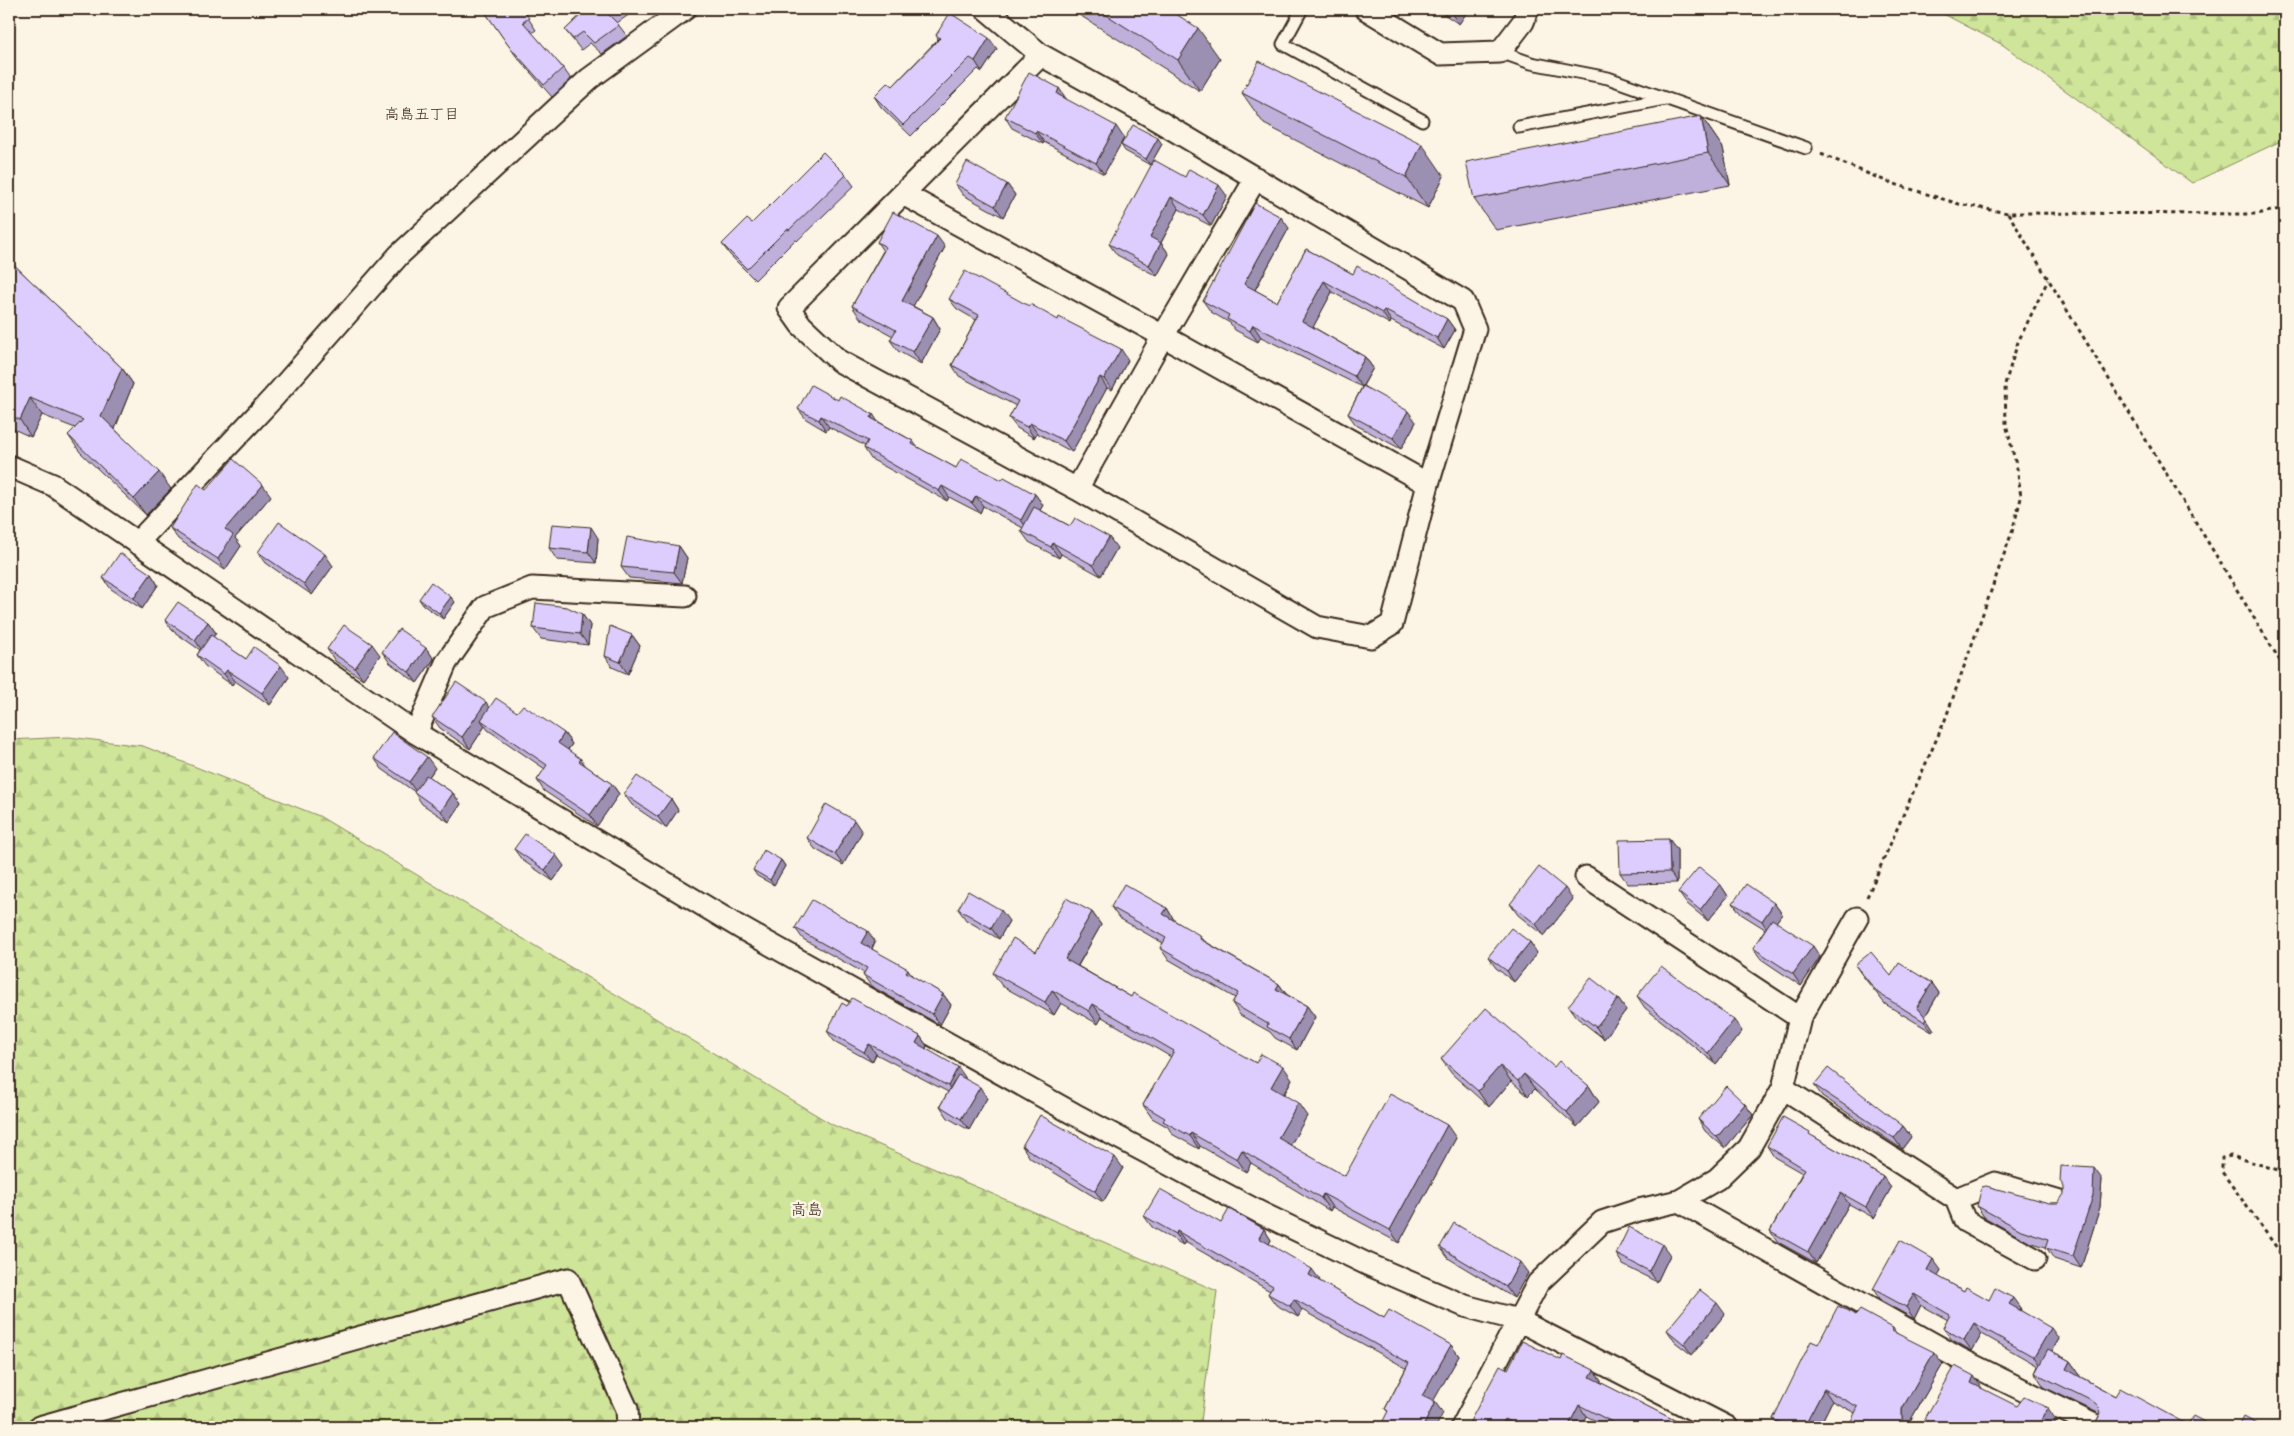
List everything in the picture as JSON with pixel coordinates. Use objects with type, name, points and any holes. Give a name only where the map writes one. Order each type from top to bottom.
[{"type":"street","points":[[137,543],[273,398],[399,255],[588,79],[685,9]]},
{"type":"street","points":[[986,9],[1041,55],[1256,178],[1464,301],[1475,329],[1428,484],[1392,624],[1371,637],[1317,627],[1077,489],[839,361],[801,325],[789,308],[1041,55]]},
{"type":"street","points":[[1366,9],[1440,54],[1500,52],[1523,22],[1528,9]]},
{"type":"street","points":[[1077,489],[1163,336],[1256,178]]},
{"type":"street","points":[[903,194],[1428,484]]},
{"type":"street","points":[[9,466],[53,485],[416,733],[741,928],[1074,1114],[1261,1213],[1367,1264],[1465,1306],[1518,1320],[1716,1425]]},
{"type":"street","points":[[416,733],[446,663],[486,607],[532,588],[685,596]]},
{"type":"street","points":[[1586,877],[1800,1018]]},
{"type":"street","points":[[1462,1427],[1538,1283],[1602,1222],[1639,1210],[1680,1201],[1717,1179],[1749,1148],[1783,1088],[1800,1018],[1857,918]]},
{"type":"street","points":[[1783,1088],[1956,1199],[1965,1221],[2035,1259]]},
{"type":"street","points":[[1956,1199],[1995,1183],[2060,1202]]},
{"type":"street","points":[[1680,1201],[1955,1367],[2098,1427]]},
{"type":"street","points":[[39,1427],[568,1278],[627,1409],[628,1427]]},
{"type":"lane","points":[[1302,9],[1283,44],[1422,120]]},
{"type":"lane","points":[[1500,52],[1531,63],[1608,78],[1806,148]]},
{"type":"lane","points":[[1520,127],[1667,98]]},
{"type":"path","points":[[1806,148],[1888,182],[1959,204],[2008,213],[2257,214],[2285,208]]},
{"type":"path","points":[[2008,213],[2285,669]]},
{"type":"path","points":[[1857,918],[1945,720],[2012,532],[2021,498],[2018,473],[2006,424],[2005,384],[2018,342],[2048,280]]},
{"type":"path","points":[[2285,1172],[2230,1156],[2222,1158],[2222,1172],[2285,1259]]},
{"type":"green space","points":[[1934,9],[2285,9],[2285,139],[2192,183],[2003,45]]},
{"type":"green space","points":[[69,737],[143,746],[319,816],[833,1125],[1217,1291],[1201,1422],[1184,1427],[9,1427],[9,740]]},
{"type":"building","points":[[483,9],[522,9],[529,18],[523,22],[563,68],[544,85],[508,45]]},
{"type":"building","points":[[587,9],[614,9],[607,13],[619,25],[594,43],[583,32],[573,39],[565,30]]},
{"type":"building","points":[[1097,9],[1168,9],[1198,28],[1178,60]]},
{"type":"building","points":[[950,13],[989,38],[975,61],[970,58],[903,125],[874,96],[888,82],[893,86],[940,38],[936,35]]},
{"type":"building","points":[[1259,61],[1422,144],[1406,177],[1242,93]]},
{"type":"building","points":[[1029,72],[1059,88],[1057,94],[1116,126],[1096,163],[1005,117]]},
{"type":"building","points":[[1701,116],[1708,153],[1474,199],[1466,162]]},
{"type":"building","points":[[1133,125],[1158,138],[1146,159],[1121,145]]},
{"type":"building","points":[[823,152],[846,175],[747,269],[722,244],[747,219],[752,223]]},
{"type":"building","points":[[1154,160],[1185,177],[1189,169],[1219,185],[1203,215],[1171,197],[1150,237],[1161,243],[1149,265],[1109,244]]},
{"type":"building","points":[[967,162],[1007,184],[995,206],[955,184]]},
{"type":"building","points":[[1255,203],[1281,217],[1244,284],[1277,302],[1306,249],[1353,274],[1357,266],[1447,319],[1437,338],[1384,310],[1382,313],[1324,281],[1302,321],[1365,357],[1354,376],[1253,325],[1250,331],[1227,319],[1229,315],[1203,301]]},
{"type":"building","points":[[893,212],[937,236],[902,301],[933,317],[913,352],[890,340],[896,330],[852,306],[886,247],[877,242]]},
{"type":"building","points":[[9,260],[122,368],[101,416],[159,472],[134,499],[68,435],[83,420],[30,398],[20,420],[9,415]]},
{"type":"building","points":[[965,271],[1029,306],[1030,304],[1058,320],[1059,317],[1121,349],[1104,379],[1100,377],[1064,441],[1030,423],[1027,427],[1009,418],[1018,401],[952,365],[979,315],[949,299]]},
{"type":"building","points":[[811,385],[838,400],[840,396],[873,414],[871,418],[913,441],[912,444],[956,468],[961,459],[1002,480],[1004,477],[1035,494],[1021,520],[976,496],[972,503],[942,486],[939,491],[864,448],[868,441],[821,416],[819,420],[798,409]]},
{"type":"building","points":[[1363,386],[1408,411],[1393,438],[1348,414]]},
{"type":"building","points":[[233,459],[263,485],[225,529],[233,535],[218,559],[170,528],[198,484],[206,490]]},
{"type":"building","points":[[1034,507],[1070,526],[1075,518],[1109,537],[1093,565],[1053,543],[1051,547],[1021,531]]},
{"type":"building","points":[[279,522],[325,554],[304,584],[258,552]]},
{"type":"building","points":[[552,524],[591,527],[588,552],[549,548]]},
{"type":"building","points":[[627,537],[679,546],[674,572],[621,567]]},
{"type":"building","points":[[120,553],[151,574],[134,598],[103,578]]},
{"type":"building","points":[[431,582],[451,597],[439,613],[419,599]]},
{"type":"building","points":[[178,602],[208,622],[195,640],[165,620]]},
{"type":"building","points":[[536,603],[567,607],[582,614],[580,634],[533,628]]},
{"type":"building","points":[[344,625],[372,644],[355,668],[327,649]]},
{"type":"building","points":[[610,626],[632,635],[620,662],[605,656]]},
{"type":"building","points":[[399,629],[426,648],[409,672],[382,652]]},
{"type":"building","points":[[211,635],[246,659],[254,647],[281,666],[262,693],[227,670],[224,674],[197,655]]},
{"type":"building","points":[[456,682],[486,702],[462,737],[432,717]]},
{"type":"building","points":[[496,698],[517,712],[523,705],[564,733],[558,743],[581,759],[579,761],[612,784],[590,815],[537,780],[547,765],[481,720]]},
{"type":"building","points":[[392,732],[427,757],[409,782],[374,758]]},
{"type":"building","points":[[426,775],[453,793],[441,811],[414,792]]},
{"type":"building","points":[[637,776],[671,799],[658,817],[624,794]]},
{"type":"building","points":[[826,804],[854,820],[835,854],[807,838]]},
{"type":"building","points":[[525,834],[556,855],[545,870],[514,849]]},
{"type":"building","points":[[1669,839],[1670,872],[1620,873],[1619,840]]},
{"type":"building","points":[[764,850],[781,860],[770,880],[753,870]]},
{"type":"building","points":[[1539,867],[1565,888],[1536,924],[1510,904]]},
{"type":"building","points":[[1699,867],[1720,884],[1700,910],[1678,892]]},
{"type":"building","points":[[1124,884],[1167,908],[1163,914],[1201,936],[1200,939],[1279,984],[1276,989],[1307,1006],[1289,1039],[1267,1027],[1268,1024],[1232,1003],[1238,993],[1160,948],[1166,938],[1111,907]]},
{"type":"building","points":[[1746,884],[1774,903],[1762,921],[1733,903]]},
{"type":"building","points":[[968,891],[1001,910],[991,928],[958,909]]},
{"type":"building","points":[[1066,898],[1092,912],[1065,959],[1131,997],[1133,993],[1256,1063],[1261,1054],[1283,1066],[1271,1087],[1298,1103],[1278,1138],[1345,1176],[1390,1094],[1447,1125],[1390,1230],[1323,1194],[1321,1198],[1242,1150],[1237,1159],[1191,1133],[1190,1136],[1163,1121],[1165,1118],[1143,1105],[1174,1051],[1093,1004],[1089,1011],[1052,990],[1045,1002],[993,973],[1013,938],[1036,952]]},
{"type":"building","points":[[812,900],[868,931],[861,943],[908,969],[906,972],[943,994],[932,1014],[863,975],[867,968],[795,928]]},
{"type":"building","points":[[1772,919],[1813,946],[1793,974],[1753,948]]},
{"type":"building","points":[[1511,928],[1530,942],[1507,971],[1488,957]]},
{"type":"building","points":[[1871,952],[1891,976],[1899,963],[1932,983],[1917,1007],[1927,1019],[1925,1022],[1878,993],[1855,965]]},
{"type":"building","points":[[1661,966],[1734,1020],[1708,1053],[1637,996]]},
{"type":"building","points":[[1591,978],[1618,999],[1596,1027],[1568,1006]]},
{"type":"building","points":[[852,998],[920,1036],[916,1043],[958,1067],[948,1086],[869,1044],[864,1052],[827,1031],[842,1003],[847,1006]]},
{"type":"building","points":[[1486,1008],[1554,1067],[1559,1061],[1589,1086],[1567,1112],[1524,1074],[1518,1081],[1500,1066],[1478,1091],[1441,1059]]},
{"type":"building","points":[[1828,1068],[1903,1126],[1894,1138],[1814,1085]]},
{"type":"building","points":[[958,1075],[980,1087],[961,1119],[940,1106]]},
{"type":"building","points":[[1726,1086],[1745,1104],[1717,1137],[1698,1119]]},
{"type":"building","points":[[1040,1115],[1115,1157],[1095,1191],[1022,1146]]},
{"type":"building","points":[[1783,1117],[1883,1177],[1866,1207],[1841,1193],[1808,1252],[1770,1231],[1805,1169],[1767,1146]]},
{"type":"building","points":[[2061,1166],[2094,1168],[2093,1196],[2073,1256],[2046,1248],[2049,1239],[2021,1230],[1977,1206],[1982,1187],[1986,1186],[2049,1203],[2058,1203],[2064,1194],[2064,1187],[2060,1181]]},
{"type":"building","points":[[1160,1189],[1221,1223],[1229,1209],[1264,1229],[1259,1238],[1312,1269],[1309,1275],[1384,1318],[1389,1310],[1451,1345],[1422,1396],[1435,1402],[1423,1427],[1380,1427],[1388,1411],[1385,1409],[1409,1363],[1294,1299],[1290,1306],[1268,1294],[1273,1286],[1177,1231],[1176,1234],[1144,1216]]},
{"type":"building","points":[[1454,1223],[1520,1262],[1506,1287],[1440,1247]]},
{"type":"building","points":[[1629,1227],[1662,1244],[1649,1271],[1616,1254]]},
{"type":"building","points":[[1900,1240],[1933,1259],[1927,1270],[1964,1291],[1966,1287],[1989,1300],[1995,1288],[2013,1298],[2009,1304],[2051,1328],[2034,1357],[1974,1323],[1964,1340],[1943,1328],[1950,1315],[1914,1294],[1906,1307],[1873,1289]]},
{"type":"building","points":[[1700,1290],[1717,1303],[1684,1344],[1667,1330]]},
{"type":"building","points":[[1838,1306],[1856,1315],[1860,1310],[1893,1328],[1892,1331],[1934,1352],[1902,1409],[1902,1421],[1907,1426],[1912,1427],[1848,1427],[1858,1407],[1824,1389],[1804,1427],[1789,1427],[1773,1419],[1811,1341],[1818,1344]]},
{"type":"building","points":[[1522,1341],[1561,1360],[1563,1355],[1594,1370],[1590,1377],[1688,1427],[1622,1427],[1579,1405],[1568,1427],[1522,1427],[1505,1419],[1501,1427],[1467,1427],[1500,1365],[1508,1369]]},
{"type":"building","points":[[2048,1349],[2070,1361],[2066,1369],[2115,1396],[2120,1388],[2188,1425],[2193,1416],[2214,1427],[2082,1427],[2083,1425],[2095,1424],[2101,1413],[2099,1407],[2094,1402],[2035,1373]]},
{"type":"building","points":[[1955,1366],[1974,1376],[1971,1383],[2017,1406],[2024,1397],[2048,1408],[2038,1427],[1913,1427],[1923,1422]]},
{"type":"building","points":[[2244,1417],[2263,1427],[2239,1427]]},
{"type":"district","name":"高島五丁目","points":[[422,114]]},
{"type":"district","name":"高島","points":[[807,1210]]}]
